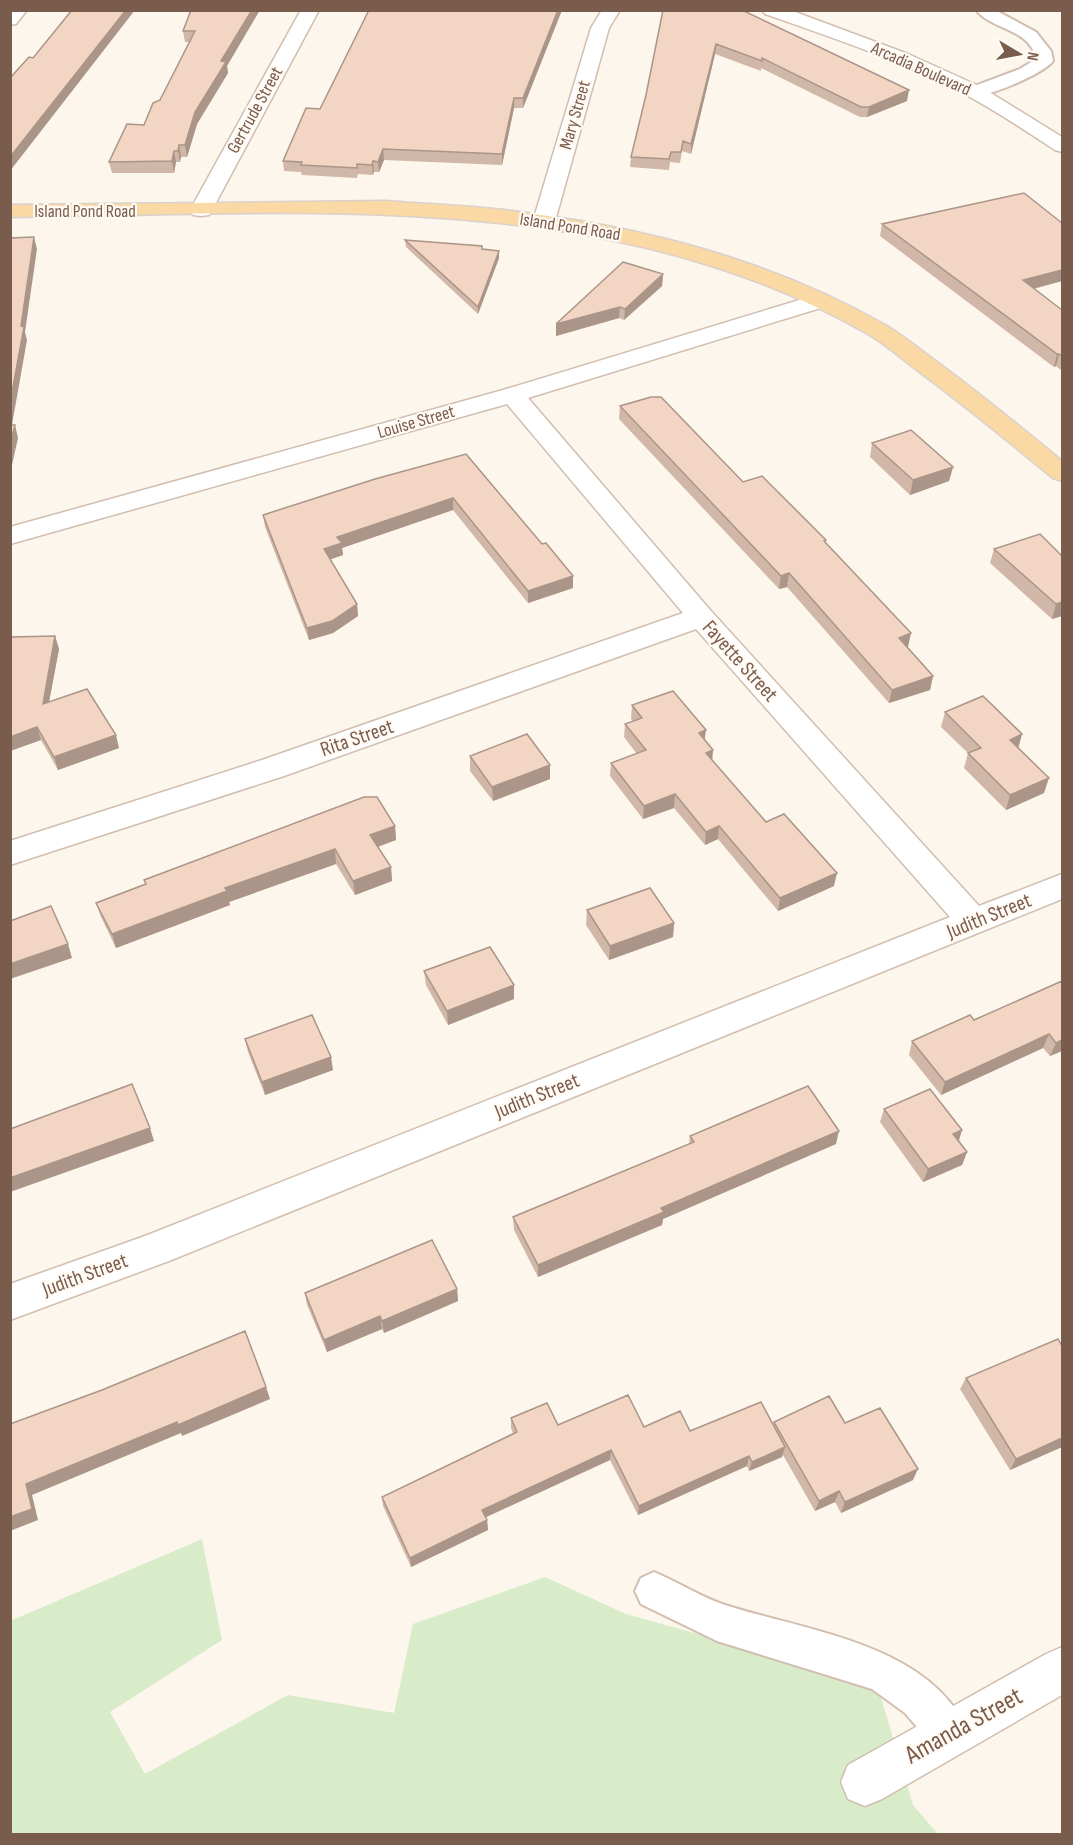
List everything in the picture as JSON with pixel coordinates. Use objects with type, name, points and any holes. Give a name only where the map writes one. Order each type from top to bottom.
[{"type":"main road","name":"Island Pond Road","points":[[10,211],[386,207],[544,221],[611,232],[691,252],[767,279],[819,301],[879,331],[912,353],[1062,473]]},
{"type":"street","points":[[10,20],[18,10]]},
{"type":"street","name":"Gertrude Street","points":[[201,210],[310,10]]},
{"type":"street","name":"Mary Street","points":[[544,221],[600,28],[611,10]]},
{"type":"street","name":"Arcadia Boulevard","points":[[771,10],[909,62],[975,92],[1062,146]]},
{"type":"street","name":"Louise Street","points":[[10,536],[512,395],[819,301]]},
{"type":"street","name":"Fayette Street","points":[[512,395],[701,617],[974,922]]},
{"type":"street","name":"Rita Street","points":[[10,853],[273,768],[701,617]]},
{"type":"street","name":"Judith Street","points":[[10,1302],[155,1249],[1062,886]]},
{"type":"street","name":"Amanda Street","points":[[865,1782],[1062,1670]]},
{"type":"lane","points":[[975,92],[1026,73],[1045,62],[1045,53],[1036,40],[983,10]]},
{"type":"lane","points":[[654,1591],[717,1622],[848,1660],[885,1674],[920,1699],[949,1734]]},
{"type":"green space","points":[[202,1539],[222,1640],[110,1712],[145,1774],[288,1695],[394,1713],[413,1624],[545,1577],[626,1614],[877,1684],[913,1805],[938,1834],[11,1834],[10,1621]]},
{"type":"building","points":[[72,10],[126,10],[10,157],[10,78],[29,57],[33,58]]},
{"type":"building","points":[[191,10],[252,10],[221,61],[226,62],[195,112],[185,145],[179,145],[178,151],[174,151],[172,161],[109,162],[127,124],[144,125],[153,103],[160,100],[195,31],[183,31]]},
{"type":"building","points":[[369,10],[558,10],[523,98],[514,98],[502,154],[383,149],[378,162],[373,161],[372,165],[357,164],[357,168],[301,165],[302,162],[283,161],[306,108],[320,109]]},
{"type":"building","points":[[663,10],[742,10],[909,90],[869,107],[861,107],[762,58],[762,61],[716,44],[691,144],[683,141],[681,152],[671,152],[669,159],[631,157]]},
{"type":"building","points":[[1024,193],[1062,223],[1062,270],[1023,280],[1062,310],[1062,356],[882,224]]},
{"type":"building","points":[[34,237],[21,326],[24,327],[10,403],[10,238]]},
{"type":"building","points":[[405,240],[482,246],[482,249],[499,251],[478,307]]},
{"type":"building","points":[[623,262],[663,274],[625,309],[620,307],[556,324]]},
{"type":"building","points":[[651,397],[661,397],[743,482],[762,476],[826,540],[824,541],[911,633],[899,638],[933,676],[892,690],[789,573],[781,576],[620,406]]},
{"type":"building","points":[[10,425],[15,425],[10,445]]},
{"type":"building","points":[[911,430],[953,467],[913,480],[872,443]]},
{"type":"building","points":[[466,454],[542,544],[546,543],[573,576],[528,591],[453,498],[337,537],[342,543],[324,549],[357,604],[332,621],[307,628],[263,515],[375,479]]},
{"type":"building","points":[[1040,534],[1062,556],[1062,602],[1056,604],[994,549]]},
{"type":"building","points":[[55,636],[43,704],[87,689],[116,735],[54,757],[37,727],[10,737],[10,637]]},
{"type":"building","points":[[673,691],[706,730],[699,733],[713,750],[706,753],[766,822],[784,814],[837,873],[780,898],[719,826],[706,832],[675,794],[644,806],[611,763],[646,750],[625,724],[642,718],[632,705]]},
{"type":"building","points":[[983,696],[1022,734],[1010,740],[1049,778],[1010,795],[968,753],[981,748],[945,712]]},
{"type":"building","points":[[527,734],[550,765],[492,787],[470,756]]},
{"type":"building","points":[[364,797],[377,797],[395,826],[370,835],[391,867],[353,881],[335,849],[225,888],[227,891],[112,934],[96,903],[146,884],[144,880]]},
{"type":"building","points":[[650,888],[674,923],[610,946],[587,910]]},
{"type":"building","points":[[51,906],[68,944],[10,964],[10,921]]},
{"type":"building","points":[[490,947],[514,985],[447,1011],[424,971]]},
{"type":"building","points":[[1062,981],[1062,1040],[1056,1043],[1049,1034],[945,1082],[912,1041],[970,1015],[974,1020]]},
{"type":"building","points":[[312,1015],[331,1057],[262,1082],[245,1039]]},
{"type":"building","points":[[132,1084],[150,1128],[10,1178],[10,1129]]},
{"type":"building","points":[[808,1086],[839,1131],[661,1208],[664,1212],[538,1265],[513,1217],[694,1142],[690,1136]]},
{"type":"building","points":[[930,1089],[962,1130],[953,1134],[967,1152],[928,1169],[884,1109]]},
{"type":"building","points":[[432,1240],[457,1289],[382,1321],[380,1316],[324,1340],[305,1293]]},
{"type":"building","points":[[245,1331],[266,1387],[178,1425],[177,1422],[26,1484],[32,1509],[10,1517],[10,1424],[102,1390]]},
{"type":"building","points":[[1058,1339],[1062,1346],[1062,1438],[1016,1459],[966,1378]]},
{"type":"building","points":[[628,1395],[644,1427],[680,1411],[690,1431],[761,1402],[785,1447],[752,1462],[749,1456],[639,1506],[611,1450],[482,1510],[487,1520],[410,1558],[382,1497],[517,1432],[511,1418],[547,1403],[558,1425]]},
{"type":"building","points":[[829,1396],[845,1423],[880,1408],[918,1469],[845,1502],[839,1491],[819,1501],[774,1422]]}]
